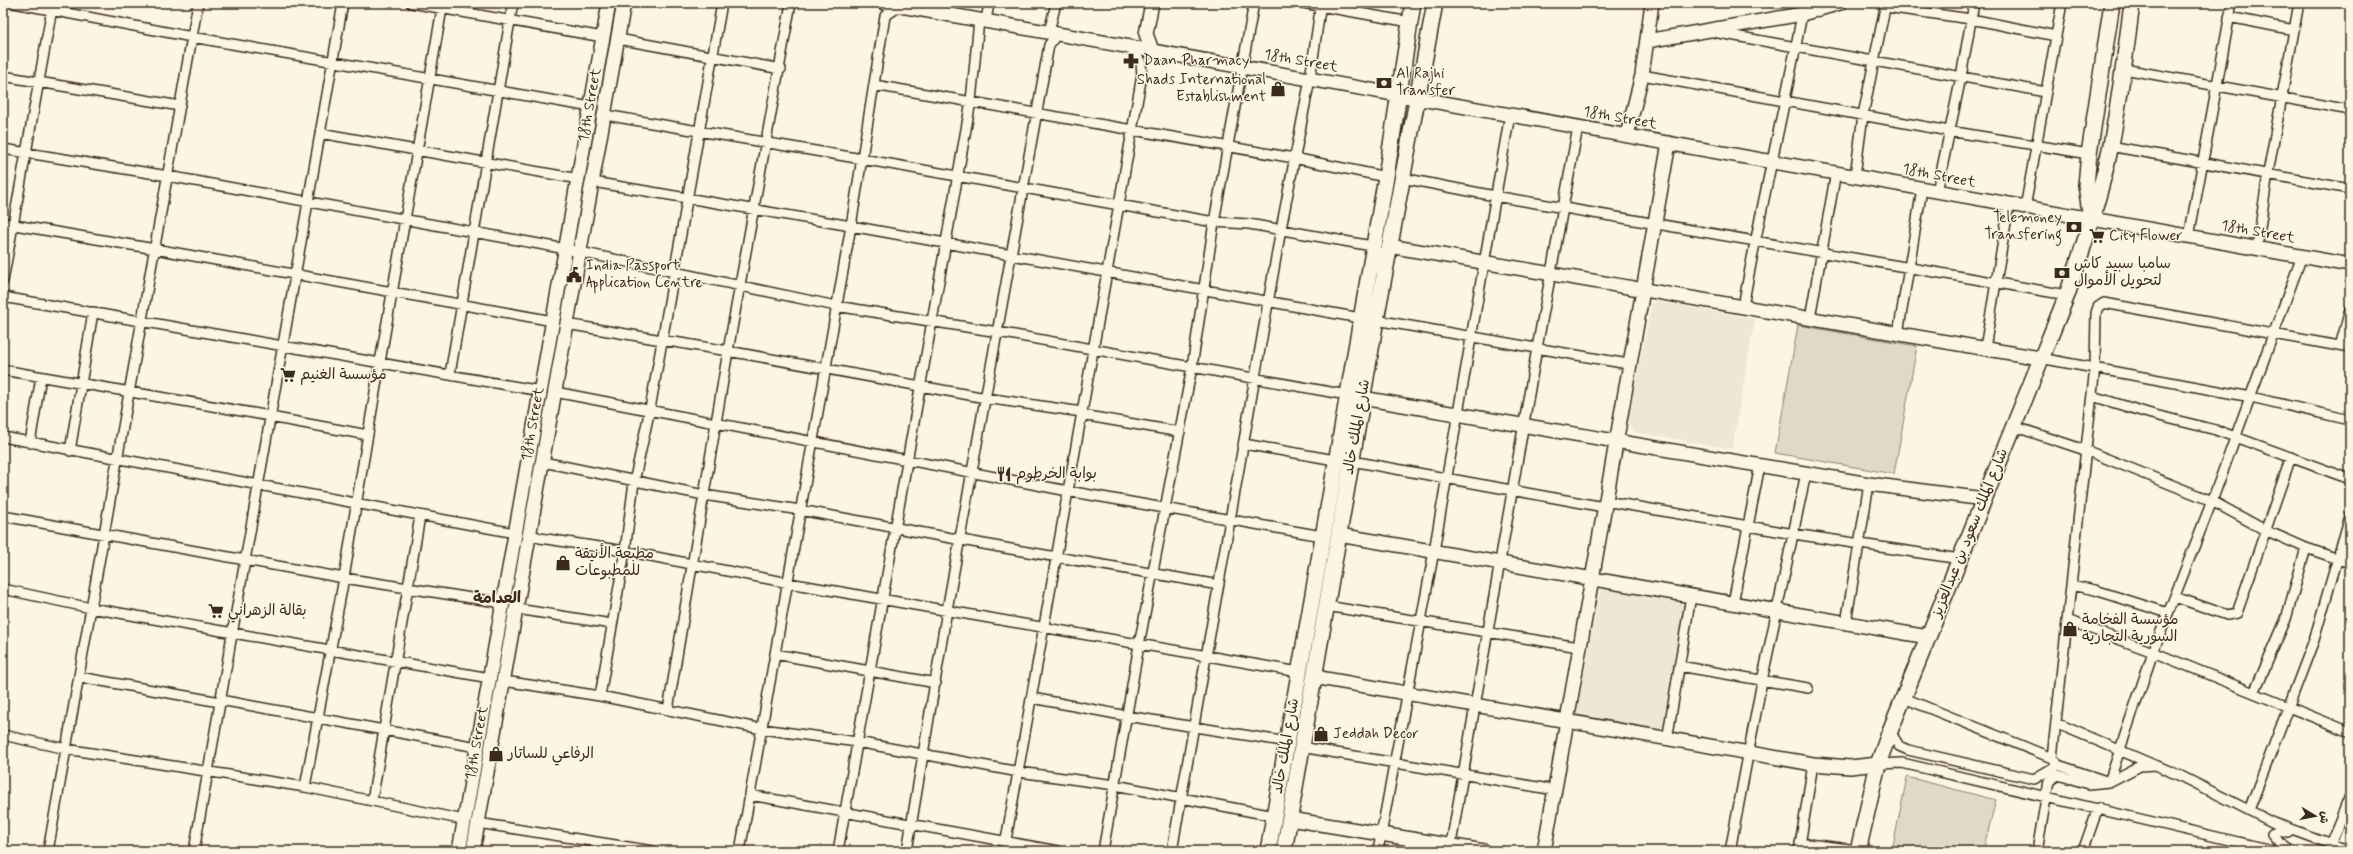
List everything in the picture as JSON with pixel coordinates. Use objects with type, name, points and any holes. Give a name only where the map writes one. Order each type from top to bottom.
[{"type":"main road","name":"شارع الملك خالد","points":[[1284,851],[1290,819],[1299,672],[1372,246],[1386,177],[1413,3]]},
{"type":"main road","name":"شارع الملك خالد","points":[[1268,851],[1274,816],[1314,677],[1376,320],[1435,3]]},
{"type":"main road","name":"شارع الملك سعود بن عبدالعزيز","points":[[2092,219],[2086,185],[2089,154],[2112,3]]},
{"type":"main road","name":"شارع الملك سعود بن عبدالعزيز","points":[[1858,851],[1878,764],[1890,731],[2040,358],[2067,295],[2092,219],[2110,146],[2124,69],[2132,3]]},
{"type":"street","points":[[14,3],[52,7],[192,37],[591,107]]},
{"type":"street","points":[[48,851],[198,3]]},
{"type":"street","points":[[194,851],[343,3]]},
{"type":"street","points":[[411,3],[443,6],[603,37]]},
{"type":"street","points":[[450,374],[513,3]]},
{"type":"street","points":[[459,851],[609,3]]},
{"type":"street","name":"18th Street","points":[[473,851],[624,3]]},
{"type":"street","points":[[600,696],[625,551],[634,482],[650,409],[722,3]]},
{"type":"street","points":[[668,710],[728,351],[766,142],[781,69],[791,3]]},
{"type":"street","name":"18th Street","points":[[884,3],[2350,265]]},
{"type":"street","points":[[838,851],[884,598],[906,460],[932,321],[944,243],[971,101],[982,21],[989,3]]},
{"type":"street","points":[[907,851],[960,540],[1038,114],[1049,45],[1053,33],[1056,3]]},
{"type":"street","points":[[1152,3],[1146,34],[1152,50]]},
{"type":"street","points":[[1103,851],[1152,573],[1192,367],[1214,222],[1254,3]]},
{"type":"street","points":[[1303,3],[1410,22]]},
{"type":"street","points":[[1627,135],[1642,75],[1652,3]]},
{"type":"street","points":[[1647,41],[1802,14],[1840,3]]},
{"type":"street","points":[[1937,192],[1961,77],[1974,3]]},
{"type":"street","points":[[2025,208],[2062,3]]},
{"type":"street","points":[[2189,237],[2202,162],[2218,86],[2232,3]]},
{"type":"street","points":[[2257,248],[2268,173],[2283,98],[2299,3]]},
{"type":"street","points":[[1172,851],[1268,301],[1310,79],[1321,5]]},
{"type":"street","points":[[1855,176],[1863,115],[1886,5],[1971,19],[2056,36]]},
{"type":"street","points":[[305,787],[329,651],[344,578],[392,292],[443,6]]},
{"type":"street","points":[[740,851],[789,583],[800,510],[851,226],[885,16],[900,6]]},
{"type":"street","points":[[3,281],[8,224],[26,153],[52,7]]},
{"type":"street","points":[[1743,307],[1771,161],[1786,102],[1802,14]]},
{"type":"street","points":[[2229,17],[2294,30]]},
{"type":"street","points":[[1706,31],[2046,92]]},
{"type":"street","points":[[618,39],[713,58],[781,69]]},
{"type":"street","points":[[1004,851],[1142,75],[1141,63],[1131,47]]},
{"type":"street","points":[[2124,69],[2350,110]]},
{"type":"street","points":[[1642,75],[1949,131],[2089,154]]},
{"type":"street","points":[[3,76],[180,106]]},
{"type":"street","points":[[874,85],[971,101],[1228,148],[1294,158],[1386,177]]},
{"type":"street","points":[[1378,851],[1396,764],[1510,114]]},
{"type":"street","points":[[605,115],[766,142],[1119,206],[1214,222],[1248,224],[1281,229],[1372,246],[1380,255],[1375,306],[1376,320],[1471,335],[1628,364]]},
{"type":"street","points":[[1450,848],[1523,425],[1578,126]]},
{"type":"street","points":[[320,133],[579,179]]},
{"type":"street","points":[[1544,851],[1556,790],[1628,364],[1669,143]]},
{"type":"street","points":[[2110,146],[2268,173],[2350,190]]},
{"type":"street","points":[[3,149],[168,176],[566,249],[674,274],[836,306],[998,332],[1347,395]]},
{"type":"street","points":[[1810,318],[1836,172]]},
{"type":"street","points":[[1402,178],[1563,208],[1996,281],[2067,295]]},
{"type":"street","points":[[593,182],[1205,288],[1360,318]]},
{"type":"street","points":[[1898,334],[1908,266],[1922,189]]},
{"type":"street","points":[[1985,348],[2009,205]]},
{"type":"street","points":[[8,224],[553,321]]},
{"type":"street","points":[[1390,246],[2095,367],[2251,397],[2350,420]]},
{"type":"street","points":[[2109,782],[2119,748],[2153,652],[2236,438],[2302,256]]},
{"type":"street","points":[[3,297],[283,344],[541,391]]},
{"type":"street","points":[[1890,731],[1899,746],[1908,750],[2034,779],[2055,761],[2056,723],[2095,367],[2096,313],[2098,307],[2104,303],[2275,333],[2350,348]]},
{"type":"street","points":[[2340,346],[2350,310]]},
{"type":"street","points":[[70,451],[93,312]]},
{"type":"street","points":[[566,324],[728,351],[1180,432]]},
{"type":"street","points":[[3,370],[130,391],[368,435]]},
{"type":"street","points":[[30,442],[40,377]]},
{"type":"street","points":[[555,392],[650,409],[1068,491],[1322,536]]},
{"type":"street","points":[[2092,396],[2151,414],[2216,430],[2350,479]]},
{"type":"street","points":[[1362,398],[1869,484],[1984,499]]},
{"type":"street","points":[[2013,426],[2085,450],[2212,501],[2265,530],[2306,548],[2350,563]]},
{"type":"street","points":[[3,438],[515,533]]},
{"type":"street","points":[[1244,444],[1336,460]]},
{"type":"street","points":[[2175,597],[2227,615],[2234,615],[2236,613],[2291,457]]},
{"type":"street","points":[[1352,461],[1512,491],[1748,526],[1859,545],[1960,559]]},
{"type":"street","points":[[543,462],[634,482],[704,495],[800,510],[960,540],[1219,585]]},
{"type":"street","points":[[1733,603],[1760,465]]},
{"type":"street","points":[[1730,851],[1762,681],[1806,473]]},
{"type":"street","points":[[1846,623],[1869,484]]},
{"type":"street","points":[[3,516],[344,578],[503,603]]},
{"type":"street","points":[[372,801],[420,516]]},
{"type":"street","points":[[2249,810],[2287,706],[2291,703],[2314,640],[2350,516]]},
{"type":"street","points":[[530,534],[540,538],[625,551],[789,583],[884,598],[1139,645],[1299,672]]},
{"type":"street","points":[[1339,535],[1928,637]]},
{"type":"street","points":[[2254,693],[2286,619],[2306,548]]},
{"type":"street","points":[[2071,585],[2095,590],[2168,614]]},
{"type":"street","points":[[3,589],[91,608],[232,634],[490,678]]},
{"type":"street","points":[[1667,740],[1691,596]]},
{"type":"street","points":[[1326,606],[1579,647]]},
{"type":"street","points":[[517,609],[612,624]]},
{"type":"street","points":[[2067,620],[2153,652],[2350,732]]},
{"type":"street","points":[[775,654],[936,683]]},
{"type":"street","points":[[1679,666],[1808,688]]},
{"type":"street","points":[[79,677],[477,747]]},
{"type":"street","points":[[1314,677],[1667,740],[1813,764],[1850,767],[1902,763],[2046,795],[2276,851]]},
{"type":"street","points":[[504,681],[600,696],[762,729],[857,742],[1019,772],[1115,785],[1274,816]]},
{"type":"street","points":[[1032,698],[1127,716],[1295,744],[1463,776],[1556,790]]},
{"type":"street","points":[[1904,698],[2109,782]]},
{"type":"street","points":[[2056,723],[2119,748],[2183,777],[2274,823],[2350,851]]},
{"type":"street","points":[[3,735],[66,750],[305,787],[464,820]]},
{"type":"street","points":[[1813,764],[1800,847],[1858,851]]},
{"type":"street","points":[[2037,851],[2049,781],[2058,775],[2089,784],[2109,782],[2140,766],[2155,765]]},
{"type":"street","points":[[750,795],[1058,851]]},
{"type":"street","points":[[2330,844],[2350,796]]},
{"type":"street","points":[[2083,851],[2098,808]]},
{"type":"street","points":[[1290,819],[1382,834],[1450,848],[1484,851]]},
{"type":"street","points":[[478,823],[653,851]]},
{"type":"street","points":[[2292,851],[2280,843],[2272,834],[2279,831],[2310,837]]},
{"type":"shaded area","points":[[1657,301],[1755,319],[1732,449],[1635,432],[1631,427],[1628,420],[1652,303]]},
{"type":"shaded area","points":[[1798,325],[1917,346],[1894,474],[1775,453]]},
{"type":"shaded area","points":[[1610,587],[1684,602],[1664,728],[1660,732],[1578,717],[1577,713],[1600,590]]},
{"type":"shaded area","points":[[1907,777],[1996,800],[1983,851],[1892,851]]},
{"type":"place","name":"Daan Pharmacy","points":[[1131,61]]},
{"type":"place","name":"Al Rajhi Transfer","points":[[1384,83]]},
{"type":"place","name":"Shads International Establishment","points":[[1278,89]]},
{"type":"place","name":"Telemoney Transfering","points":[[2074,227]]},
{"type":"place","name":"City Flower","points":[[2097,236]]},
{"type":"place","name":"سامبا سبيد كاش لتحويل الأموال","points":[[2062,273]]},
{"type":"place","name":"India Passport Application Centre","points":[[574,275]]},
{"type":"place","name":"مؤسسة الغنيم","points":[[288,375]]},
{"type":"place","name":"بوابة الخرطوم","points":[[1004,474]]},
{"type":"place","name":"مطبعة الأنيقة للمطبوعات","points":[[563,563]]},
{"type":"place","name":"بقالة الزهراني","points":[[216,611]]},
{"type":"place","name":"مؤسسة الفخامة السورية التجارية","points":[[2070,629]]},
{"type":"place","name":"Jeddah Decor","points":[[1321,734]]},
{"type":"place","name":"الرفاعي للساتار","points":[[496,754]]},
{"type":"district","name":"العدامة","points":[[497,598]]}]
